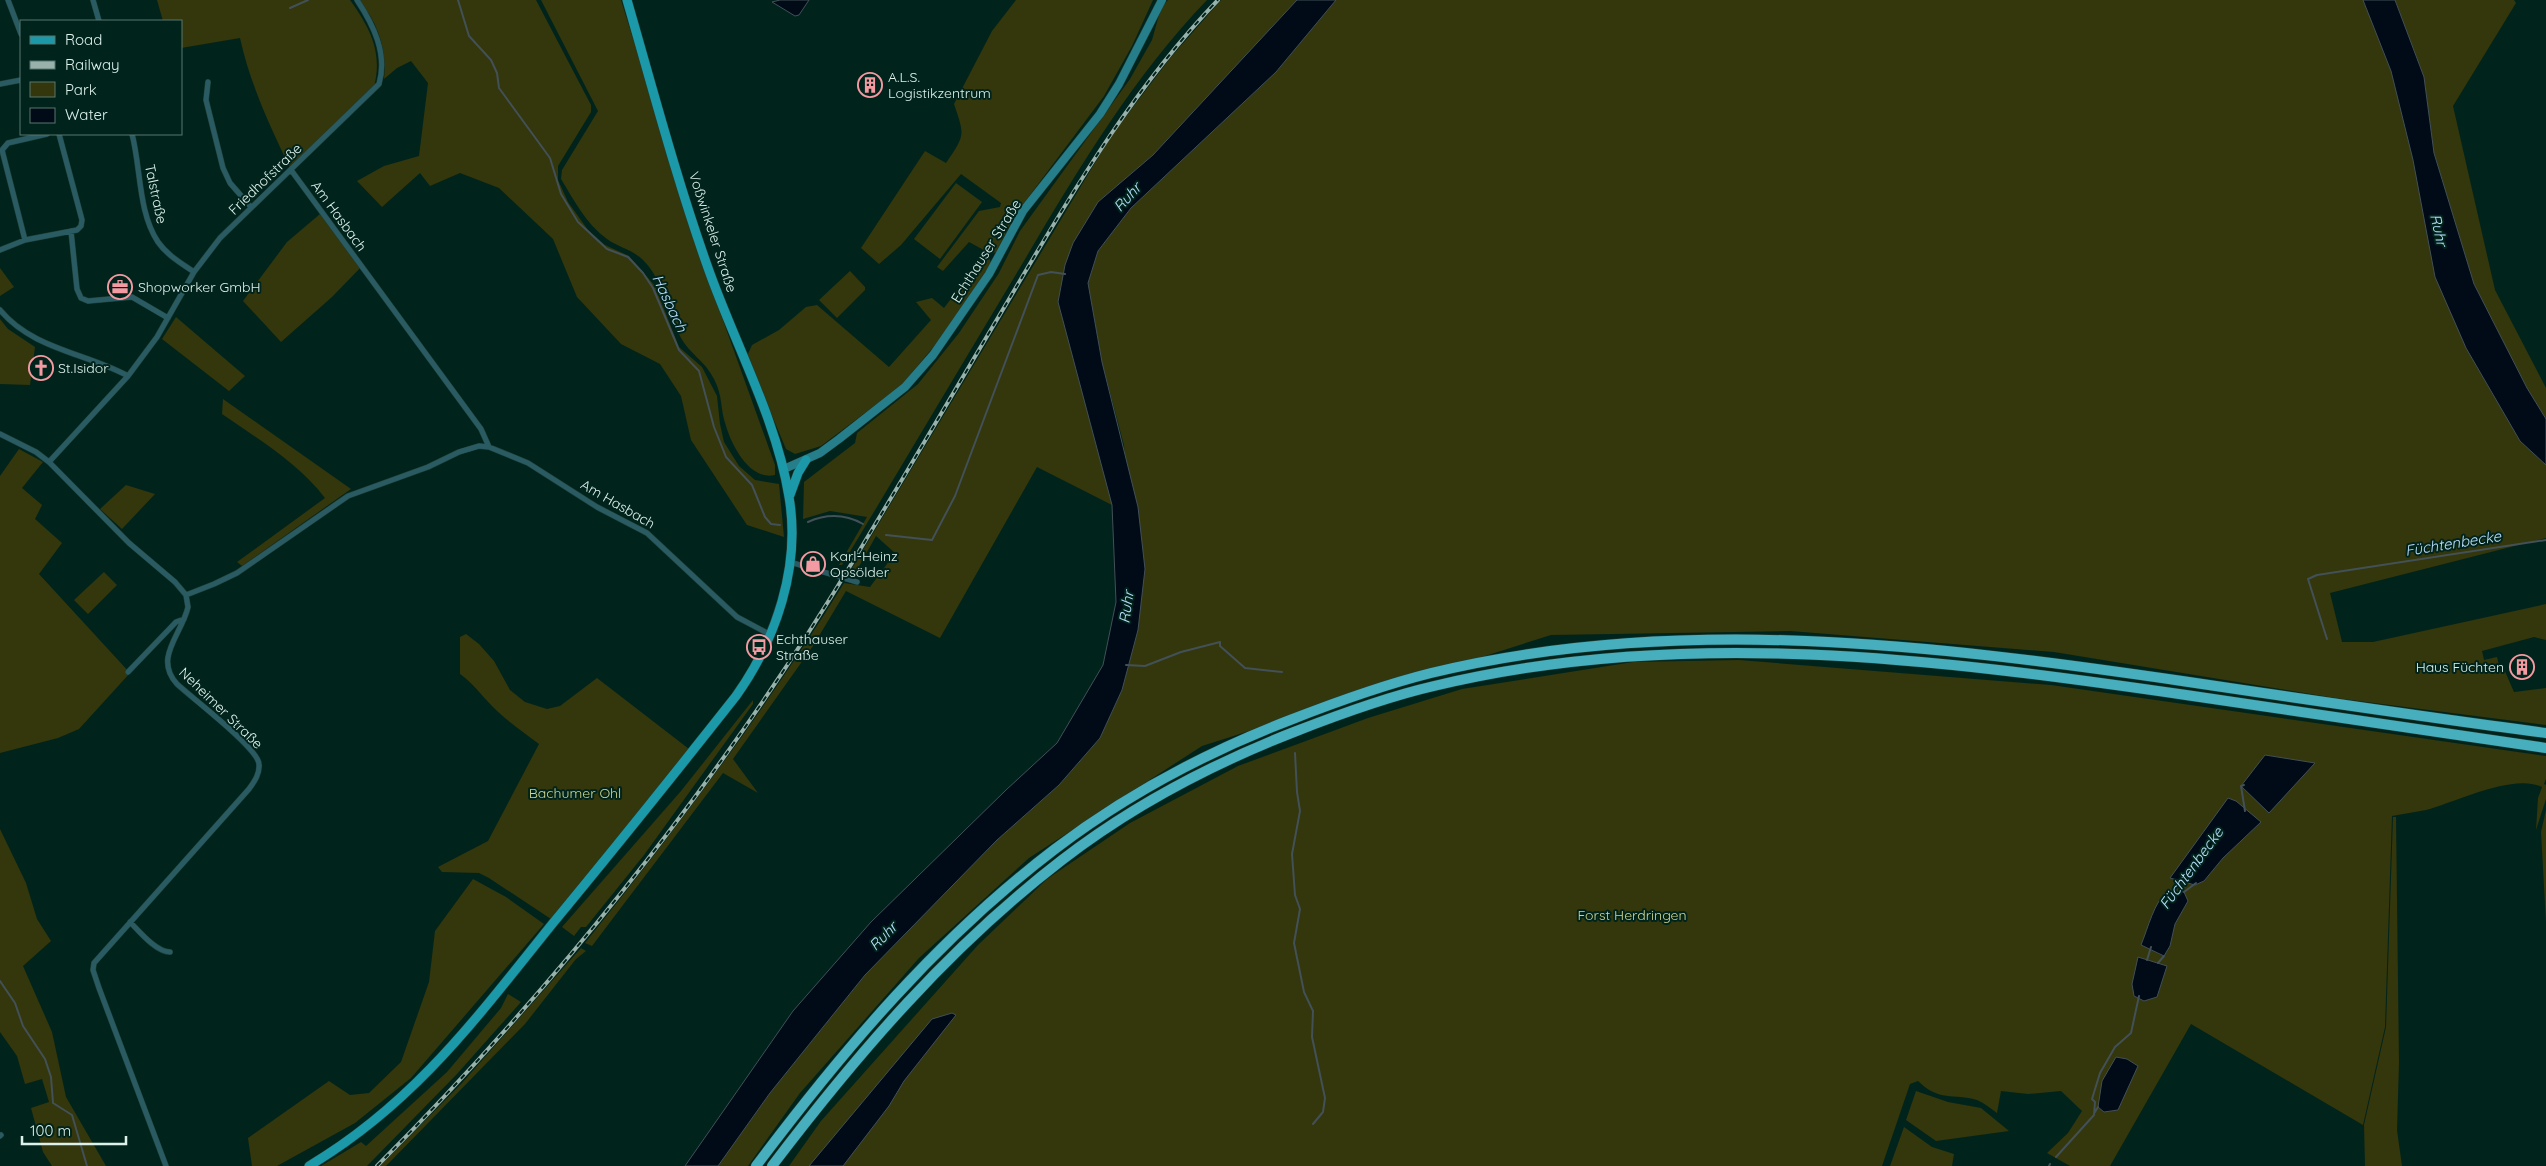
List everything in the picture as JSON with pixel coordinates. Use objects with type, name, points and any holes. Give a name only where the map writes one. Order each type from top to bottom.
[{"type":"highway","points":[[756,1166],[843,1054],[899,990],[939,949],[996,896],[1057,848],[1102,816],[1171,774],[1245,737],[1350,696],[1430,673],[1506,658],[1631,643],[1742,639],[1838,642],[2050,662],[2546,733]]},
{"type":"highway","points":[[772,1166],[853,1062],[910,998],[1004,906],[1065,858],[1110,826],[1177,786],[1250,749],[1355,708],[1433,686],[1507,671],[1632,656],[1741,652],[1837,655],[1933,662],[2048,675],[2546,748]]},
{"type":"main road","name":"Voßwinkeler Straße","points":[[627,0],[708,268],[764,412],[784,470],[790,497]]},
{"type":"main road","name":"Echthauser Straße","points":[[784,470],[830,446],[887,402],[913,378],[934,354],[989,274],[1020,215],[1119,84],[1162,0]]},
{"type":"main road","points":[[309,1166],[358,1134],[398,1102],[428,1074],[481,1014],[750,678],[771,635],[784,592],[790,562],[792,517],[790,497],[798,473],[806,460]]},
{"type":"street","points":[[8,0],[20,31]]},
{"type":"street","points":[[93,0],[99,20]]},
{"type":"street","name":"Friedhofstraße","points":[[49,462],[144,357],[194,272],[220,238],[379,84],[382,66],[378,42],[369,19],[357,0]]},
{"type":"street","points":[[0,84],[20,80]]},
{"type":"street","points":[[208,82],[206,100],[223,168],[234,188],[251,207]]},
{"type":"street","points":[[25,240],[2,150],[8,143],[43,135]]},
{"type":"street","points":[[0,250],[25,240],[80,228],[82,220],[59,135]]},
{"type":"street","name":"Talstraße","points":[[132,135],[152,231],[160,245],[194,272]]},
{"type":"street","name":"Am Hasbach","points":[[291,170],[481,429],[489,447]]},
{"type":"street","points":[[71,231],[77,290],[81,298],[88,302],[132,298],[168,318]]},
{"type":"street","points":[[0,310],[18,329],[37,340],[106,363],[128,376]]},
{"type":"street","points":[[0,434],[36,452],[49,462],[129,544],[175,582],[186,595]]},
{"type":"street","name":"Am Hasbach","points":[[186,595],[237,572],[348,496],[428,467],[471,447],[489,447],[528,463],[596,507],[647,532],[737,617],[771,635]]},
{"type":"street","points":[[790,562],[857,582]]},
{"type":"street","name":"Neheimer Straße","points":[[166,1166],[93,970],[97,958],[249,789],[259,769],[258,759],[248,746],[194,700],[169,674],[167,654],[188,607],[186,595]]},
{"type":"street","points":[[128,672],[176,622],[184,619]]},
{"type":"street","points":[[130,922],[165,952],[170,952]]},
{"type":"green space","points":[[157,0],[350,0],[369,31],[376,51],[377,63],[374,87],[290,168],[255,88],[240,38],[182,48],[182,20],[163,20]]},
{"type":"green space","points":[[359,0],[536,0],[591,105],[591,112],[558,166],[558,180],[568,202],[588,230],[605,245],[629,256],[655,286],[679,347],[702,367],[717,396],[724,442],[739,466],[755,480],[779,484],[784,537],[747,525],[691,440],[681,396],[660,364],[621,344],[577,297],[553,239],[499,188],[460,173],[430,186],[420,173],[382,207],[357,181],[384,166],[419,156],[428,83],[411,61],[397,68],[384,79],[384,57],[380,37],[366,9]]},
{"type":"green space","points":[[541,0],[621,0],[706,273],[775,465],[775,475],[758,473],[743,460],[738,452],[726,426],[719,391],[714,379],[681,338],[661,287],[650,268],[639,257],[607,239],[593,226],[561,179],[562,170],[598,111]]},
{"type":"green space","points":[[1016,0],[1153,0],[1132,46],[1104,96],[1015,215],[996,252],[991,254],[969,242],[943,271],[937,267],[979,211],[1000,207],[1001,203],[961,174],[901,245],[879,264],[861,248],[925,151],[946,163],[957,146],[960,140],[961,129],[954,104],[992,31]]},
{"type":"green space","points":[[1168,0],[1207,0],[1152,64],[1103,132],[842,565],[839,565],[867,517],[830,511],[803,519],[804,482],[855,443],[857,433],[918,384],[959,333],[999,273],[1020,231],[1130,79],[1152,40],[1161,8]]},
{"type":"green space","points":[[1221,0],[1297,0],[1153,155],[1098,202],[1073,243],[1065,265],[1058,302],[1112,505],[1037,467],[940,638],[846,591],[813,646],[733,759],[758,793],[723,773],[592,946],[585,943],[654,856],[720,767],[784,676],[844,583],[870,587],[895,553],[876,536],[853,577],[848,575],[1111,136],[1171,57]]},
{"type":"green space","points":[[1336,0],[2374,0],[2364,2],[2391,71],[2413,160],[2466,348],[2520,441],[2546,465],[2546,538],[2330,593],[2342,642],[2373,642],[2546,604],[2546,640],[2534,637],[2482,651],[2484,660],[2497,657],[2500,669],[2504,669],[2514,692],[2546,688],[2546,725],[2335,698],[2054,652],[1790,631],[1551,635],[1202,746],[1029,858],[919,958],[800,1093],[748,1166],[718,1166],[770,1093],[865,975],[997,840],[1059,785],[1100,738],[1122,690],[1138,630],[1124,445],[1102,362],[1088,283],[1098,251],[1131,208],[1276,72]]},
{"type":"green space","points":[[2395,0],[2514,0],[2516,3],[2453,106],[2495,290],[2546,388],[2546,419],[2527,388],[2474,284],[2434,153],[2424,77]]},
{"type":"green space","points":[[956,183],[982,202],[940,259],[914,239]]},
{"type":"green space","points":[[320,214],[363,265],[332,297],[281,342],[243,301],[287,242]]},
{"type":"green space","points":[[984,255],[989,257],[991,263],[944,334],[901,386],[821,446],[795,454],[786,449],[747,356],[752,345],[779,330],[806,307],[817,305],[889,367],[931,320],[916,302],[932,298],[944,308]]},
{"type":"green space","points":[[0,268],[14,287],[0,296]]},
{"type":"green space","points":[[850,271],[865,287],[865,290],[837,318],[819,300]]},
{"type":"green space","points":[[176,317],[245,376],[229,391],[162,339]]},
{"type":"green space","points":[[0,319],[8,329],[35,347],[30,385],[0,384]]},
{"type":"green space","points":[[223,399],[351,489],[242,566],[237,562],[325,498],[290,463],[222,414]]},
{"type":"green space","points":[[19,449],[43,462],[22,488],[42,505],[35,519],[62,543],[39,574],[130,673],[79,729],[58,738],[0,753],[0,476]]},
{"type":"green space","points":[[126,485],[155,494],[122,529],[100,509]]},
{"type":"green space","points":[[104,572],[117,585],[88,614],[74,600]]},
{"type":"green space","name":"Bachumer Ohl","points":[[466,634],[479,644],[494,661],[510,690],[525,702],[547,709],[560,706],[597,678],[689,749],[551,919],[479,873],[442,872],[438,867],[488,841],[539,744],[504,717],[460,674],[460,637]]},
{"type":"green space","name":"Forst Herdringen","points":[[1739,660],[2051,685],[2546,756],[2546,779],[2544,784],[2546,785],[2546,799],[2536,830],[2538,798],[2542,787],[2530,784],[2500,786],[2426,810],[2392,816],[2385,1027],[2363,1125],[2191,1024],[2110,1166],[2070,1166],[2047,1153],[2068,1133],[2082,1111],[2061,1091],[2028,1094],[2001,1091],[1997,1113],[1977,1100],[1946,1096],[1933,1092],[1918,1081],[1910,1084],[1882,1166],[789,1166],[821,1121],[978,945],[1047,879],[1130,823],[1238,766],[1368,718],[1462,689],[1633,662]],"holes":[[[2265,755],[2314,763],[2269,812]],[[2228,799],[2223,858],[2204,881],[2171,878]],[[2163,894],[2188,901],[2175,924],[2170,946],[2163,956],[2142,945]]]},
{"type":"green space","points":[[753,700],[753,704],[644,855],[586,927],[581,927],[574,936],[562,927],[681,791]]},
{"type":"green space","points":[[2546,810],[2546,922],[2541,832]]},
{"type":"green space","points":[[2393,817],[2396,817],[2399,1063],[2397,1130],[2402,1166],[2365,1166],[2364,1125],[2386,1027]]},
{"type":"green space","points":[[0,829],[26,883],[37,919],[51,941],[23,966],[52,1032],[66,1097],[106,1166],[52,1166],[43,1152],[31,1108],[49,1102],[42,1079],[25,1084],[17,1056],[0,1032]]},
{"type":"green space","points":[[473,879],[506,897],[544,924],[411,1078],[355,1123],[277,1166],[252,1166],[248,1138],[329,1081],[350,1095],[369,1093],[401,1062],[429,982],[435,931]]},
{"type":"green space","points":[[581,948],[586,951],[576,959],[525,1024],[386,1166],[380,1166],[462,1083]]},
{"type":"green space","points":[[508,994],[521,1002],[457,1074],[367,1166],[321,1166],[361,1142],[366,1146],[447,1072],[501,1008]]},
{"type":"green space","points":[[1916,1091],[1948,1102],[1981,1108],[2009,1131],[1936,1141],[1906,1120]]},
{"type":"green space","points":[[1904,1127],[1932,1147],[1954,1154],[1952,1166],[1890,1166]]},
{"type":"water","points":[[780,0],[809,0],[799,15],[795,16],[772,2]]},
{"type":"water","name":"Ruhr","points":[[1297,0],[1336,0],[1276,72],[1131,208],[1098,251],[1088,283],[1102,362],[1138,507],[1145,569],[1138,630],[1122,690],[1100,738],[1059,785],[997,840],[865,975],[770,1093],[718,1166],[685,1166],[793,1011],[871,922],[1057,743],[1103,665],[1116,602],[1112,505],[1058,302],[1065,265],[1073,243],[1098,202],[1153,155]]},
{"type":"water","name":"Ruhr","points":[[2363,0],[2395,0],[2424,77],[2434,153],[2474,284],[2527,388],[2546,419],[2546,465],[2520,441],[2466,348],[2435,277],[2413,160],[2391,71]]},
{"type":"water","points":[[2265,755],[2315,763],[2269,813],[2241,786]]},
{"type":"water","points":[[2228,798],[2236,801],[2261,822],[2223,858],[2204,881],[2195,885],[2170,878]]},
{"type":"water","points":[[2168,890],[2184,892],[2188,901],[2175,924],[2170,946],[2164,956],[2141,945],[2155,908]]},
{"type":"water","points":[[2138,957],[2167,966],[2157,997],[2144,1001],[2134,996],[2132,984]]},
{"type":"water","points":[[952,1013],[956,1015],[904,1081],[889,1106],[843,1166],[809,1166],[932,1019]]},
{"type":"water","points":[[2116,1057],[2127,1059],[2138,1066],[2118,1110],[2104,1112],[2098,1107],[2102,1081]]},
{"type":"waterway","points":[[290,8],[308,0]]},
{"type":"waterway","name":"Hasbach","points":[[458,0],[469,36],[491,60],[497,73],[499,88],[550,158],[561,194],[578,222],[607,249],[628,257],[643,273],[653,288],[679,350],[699,371],[714,427],[726,457],[752,485],[765,517],[771,524],[780,525]]},
{"type":"waterway","name":"Hasbach","points":[[886,535],[932,540],[955,496],[1038,275],[1051,272],[1065,274]]},
{"type":"waterway","name":"Hasbach","points":[[808,522],[835,516],[849,518],[863,524]]},
{"type":"waterway","name":"Füchtenbecke","points":[[2327,639],[2308,579],[2317,575],[2546,540]]},
{"type":"waterway","points":[[1126,665],[1145,666],[1181,652],[1220,642],[1220,646],[1245,668],[1282,672]]},
{"type":"waterway","points":[[1295,753],[1300,811],[1292,854],[1295,895],[1300,909],[1294,943],[1304,992],[1313,1011],[1312,1037],[1325,1098],[1323,1112],[1313,1124]]},
{"type":"waterway","name":"Füchtenbecke","points":[[2244,785],[2241,786],[2245,811]]},
{"type":"waterway","name":"Füchtenbecke","points":[[2184,892],[2196,883]]},
{"type":"waterway","name":"Füchtenbecke","points":[[2147,960],[2151,947]]},
{"type":"waterway","points":[[2158,963],[2164,956]]},
{"type":"waterway","points":[[0,981],[15,1003],[23,1026],[45,1059],[51,1077],[53,1103],[72,1115],[87,1166]]},
{"type":"waterway","name":"Füchtenbecke","points":[[2056,1157],[2094,1115],[2095,1102],[2092,1099],[2100,1073],[2115,1047],[2131,1033],[2139,996]]},
{"type":"waterway","name":"Füchtenbecke","points":[[2095,1112],[2098,1107]]},
{"type":"railway","points":[[377,1166],[510,1025],[573,951],[634,876],[750,721],[855,558],[1086,172],[1135,100],[1161,66],[1218,0]]},
{"type":"place","name":"A.L.S. Logistikzentrum","points":[[870,85]]},
{"type":"place","name":"Shopworker GmbH","points":[[120,287]]},
{"type":"place","name":"St.Isidor","points":[[41,368]]},
{"type":"place","name":"Karl-Heinz Opsölder","points":[[813,564]]},
{"type":"place","name":"Echthauser Straße","points":[[759,647]]},
{"type":"place","name":"Haus Füchten","points":[[2522,667]]}]
